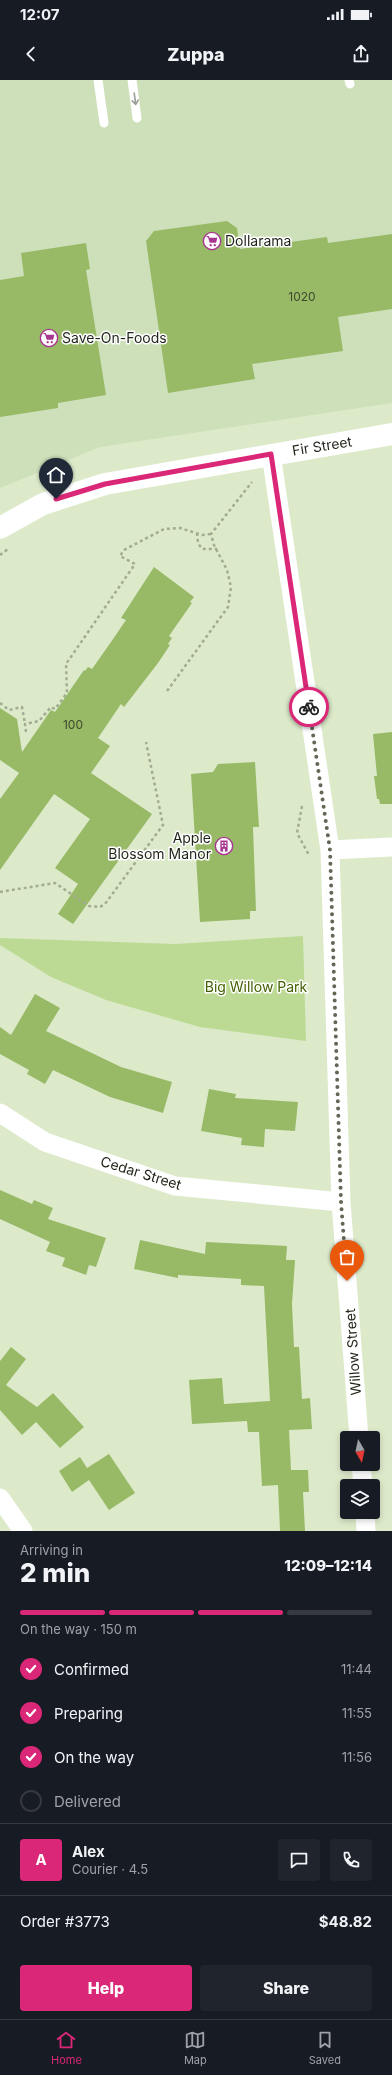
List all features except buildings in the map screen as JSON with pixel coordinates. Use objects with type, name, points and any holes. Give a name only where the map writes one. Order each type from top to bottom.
[{"type":"street","name":"Fir Street","points":[[0,528],[43,504],[105,484],[392,434]]},
{"type":"street","name":"Willow Street","points":[[271,454],[330,850],[341,1202],[358,1431]]},
{"type":"street","points":[[330,850],[392,847]]},
{"type":"street","name":"Cedar Street","points":[[0,1113],[45,1142],[175,1186],[341,1202]]},
{"type":"street","points":[[0,1498],[23,1531]]},
{"type":"street","points":[[365,1519],[366,1531]]},
{"type":"lane","points":[[98,80],[104,123]]},
{"type":"lane","points":[[132,80],[137,118]]},
{"type":"path","points":[[25,724],[39,721],[51,707],[55,709],[67,692],[66,664],[135,564],[120,556],[124,550],[164,529],[180,528],[205,535],[211,534],[252,482],[255,486]]},
{"type":"path","points":[[197,533],[198,543],[202,549],[217,549]]},
{"type":"path","points":[[167,691],[228,607],[231,587],[225,562],[217,549],[211,534]]},
{"type":"path","points":[[0,702],[9,710],[22,707],[26,732]]},
{"type":"path","points":[[0,892],[55,883],[89,906],[100,907],[109,900],[143,850],[156,837],[163,825],[146,742]]},
{"type":"path","points":[[302,804],[297,833],[305,846],[309,857]]},
{"type":"shaded area","points":[[0,80],[392,80],[392,403],[100,447],[0,488]]},
{"type":"green space","name":"Big Willow Park","points":[[303,936],[306,1041],[200,1027],[106,1000],[51,977],[0,945],[0,938],[175,944]]},
{"type":"way so far","points":[[309,707],[330,850],[341,1202],[347,1281]]},
{"type":"place","name":"Dollarama","points":[[212,241]]},
{"type":"place","name":"Save-On-Foods","points":[[49,338]]},
{"type":"place","name":"Apple Blossom Manor","points":[[224,846]]},
{"type":"route","points":[[56,499],[68,494],[105,484],[152,474],[271,454],[309,707]]}]
